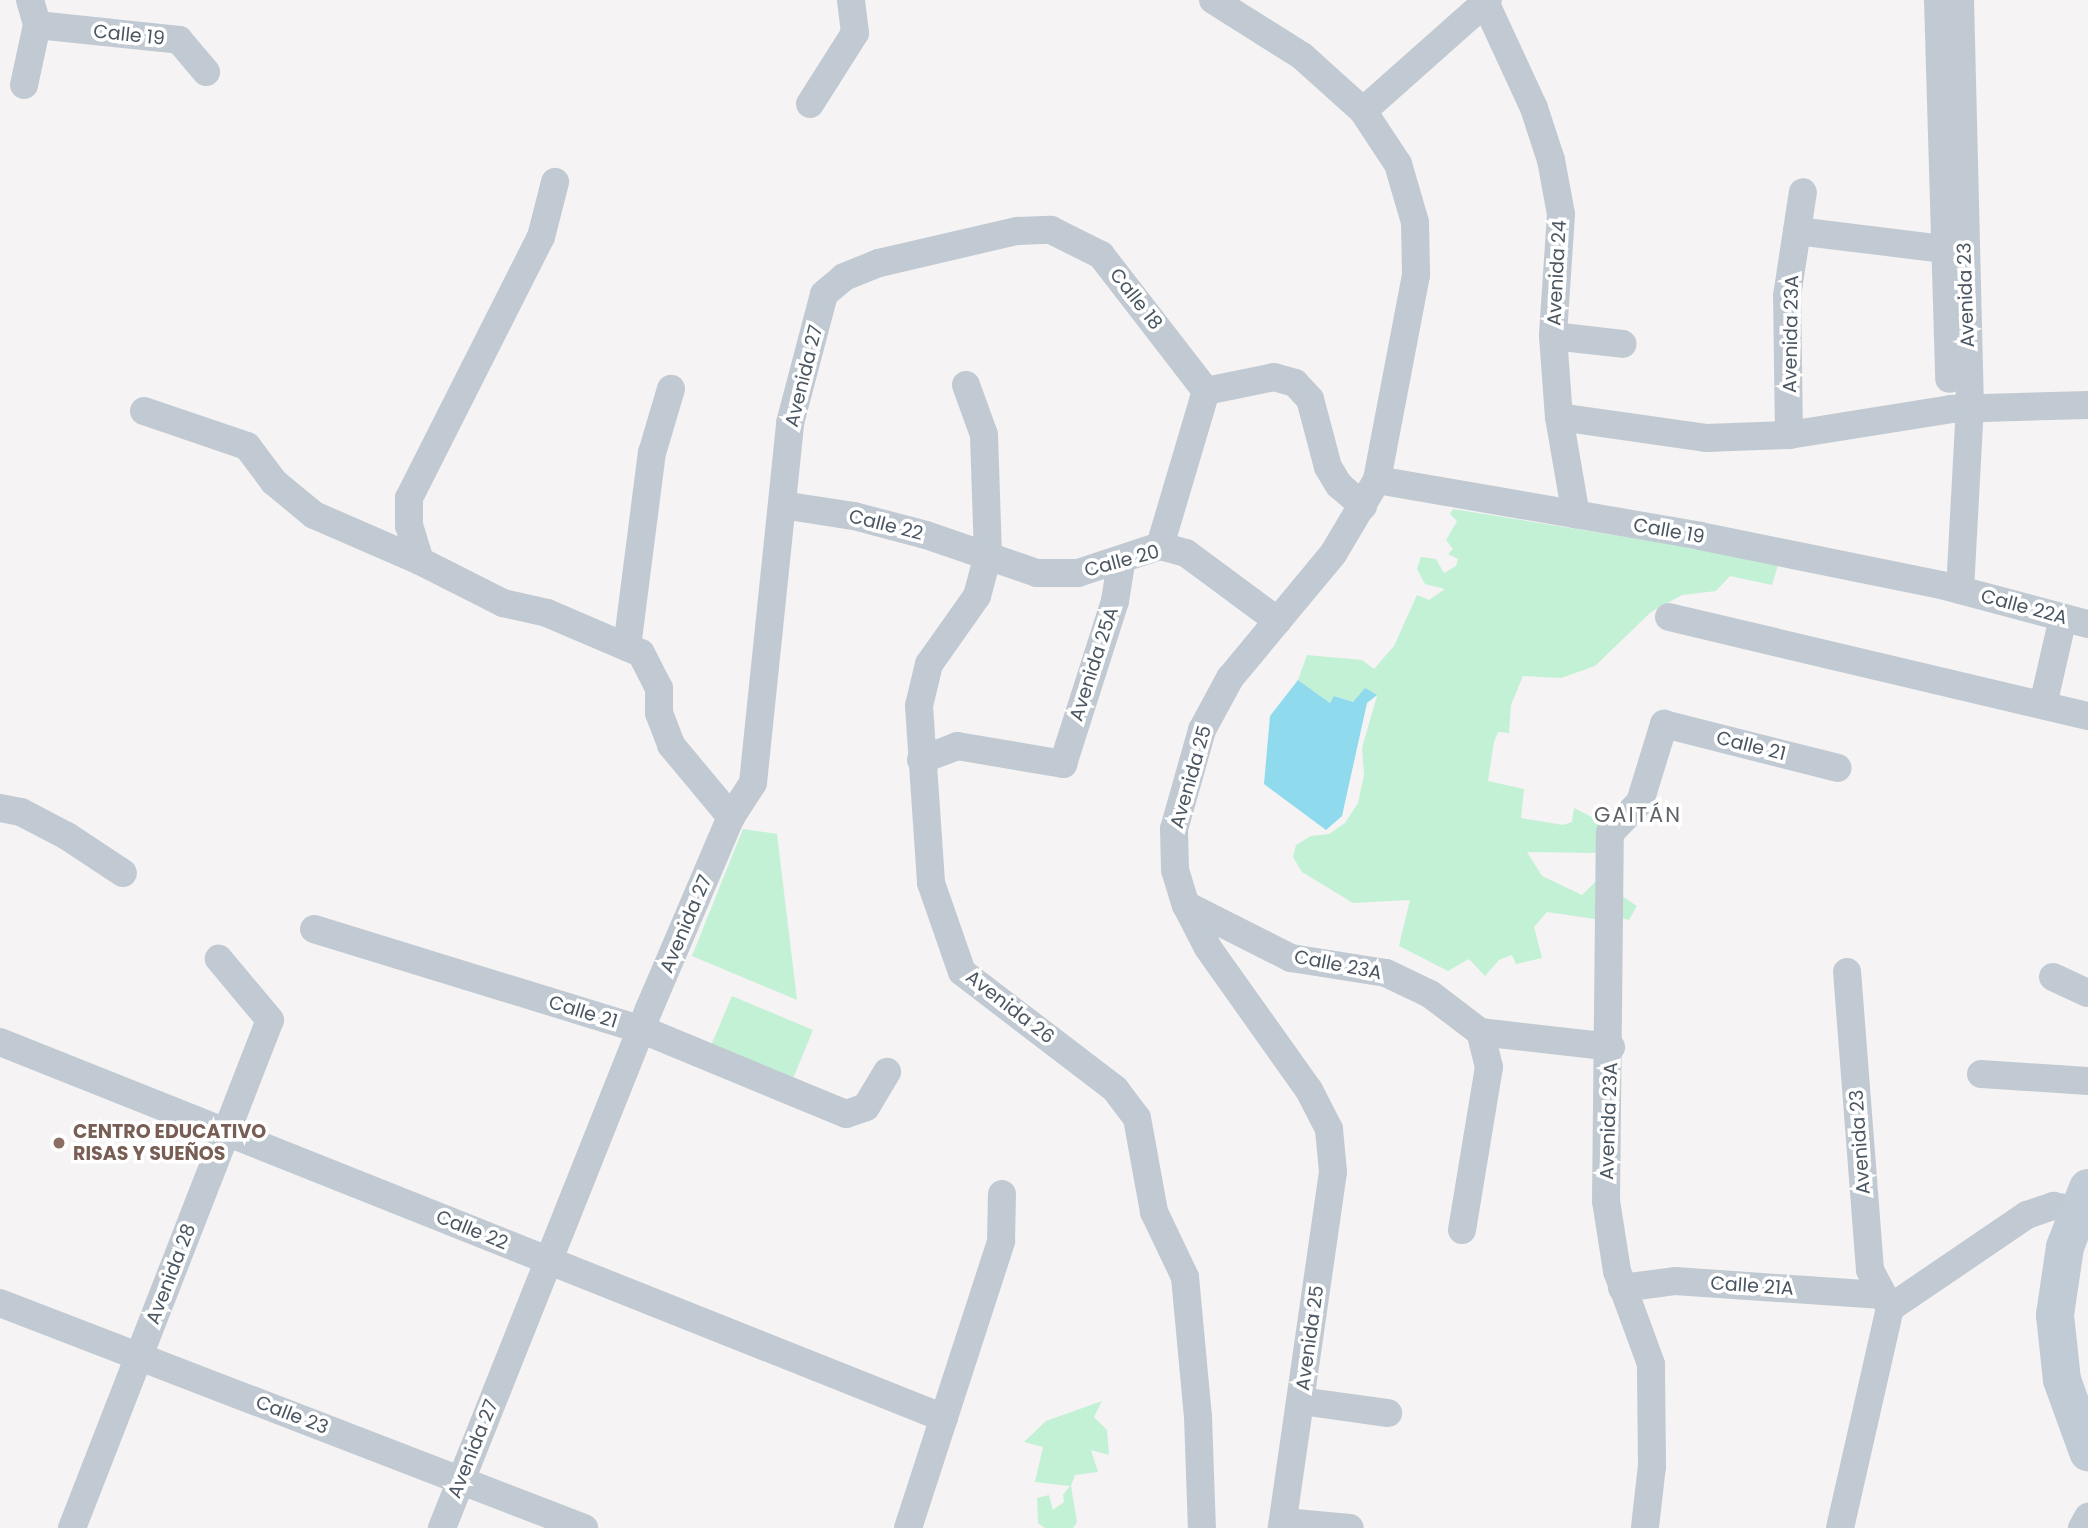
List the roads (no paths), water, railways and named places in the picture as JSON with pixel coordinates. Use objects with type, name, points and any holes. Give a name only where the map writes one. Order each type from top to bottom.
[{"type":"main road","points":[[2082,1199],[2059,1273],[2056,1345],[2068,1404],[2088,1451]]},
{"type":"street","points":[[810,104],[855,33],[851,0]]},
{"type":"street","name":"Avenida 25","points":[[1213,0],[1301,56],[1363,111],[1398,164],[1415,235],[1416,275],[1377,480],[1333,554],[1230,678],[1202,730],[1174,829],[1175,870],[1186,905],[1208,948],[1309,1090],[1329,1129],[1333,1172],[1283,1525]]},
{"type":"street","name":"Avenida 23","points":[[1938,0],[1951,108],[1960,409],[1951,587]]},
{"type":"street","name":"Avenida 23","points":[[1951,108],[1961,0]]},
{"type":"street","points":[[1363,111],[1486,1]]},
{"type":"street","name":"Avenida 24","points":[[1486,1],[1534,108],[1551,160],[1561,214],[1553,336],[1559,417],[1577,515]]},
{"type":"street","points":[[24,86],[34,12]]},
{"type":"street","name":"Calle 19","points":[[34,12],[179,40],[206,72]]},
{"type":"street","points":[[420,561],[409,526],[409,498],[541,237],[555,182]]},
{"type":"street","name":"Avenida 23A","points":[[1789,435],[1787,296],[1803,192]]},
{"type":"street","name":"Calle 18","points":[[824,294],[844,277],[879,263],[1017,230],[1051,230],[1101,255],[1206,391]]},
{"type":"street","points":[[1797,231],[1954,250]]},
{"type":"street","name":"Avenida 27","points":[[442,1528],[548,1260],[731,817],[753,783],[790,423],[824,294]]},
{"type":"street","points":[[1553,336],[1623,344]]},
{"type":"street","points":[[1160,546],[1206,391],[1274,377],[1295,383],[1310,399],[1328,467],[1339,485],[1363,506]]},
{"type":"street","name":"Avenida 26","points":[[966,385],[984,435],[988,555],[977,596],[929,664],[919,706],[931,883],[962,972],[1115,1089],[1137,1118],[1154,1212],[1185,1277],[1198,1416],[1202,1528]]},
{"type":"street","points":[[627,648],[652,453],[671,390]]},
{"type":"street","points":[[1559,417],[1706,438],[1789,435],[1960,409],[2088,405]]},
{"type":"street","points":[[144,411],[247,446],[274,482],[314,515],[420,561],[503,603],[547,613],[641,653],[659,688],[659,713],[671,745],[731,817]]},
{"type":"street","name":"Calle 19","points":[[1377,480],[1577,515],[1951,587]]},
{"type":"street","name":"Calle 22","points":[[782,505],[854,516],[988,555]]},
{"type":"street","name":"Calle 20","points":[[988,555],[1037,573],[1078,573],[1121,562],[1160,546],[1186,553],[1278,621]]},
{"type":"street","name":"Avenida 25A","points":[[921,760],[957,746],[1063,764],[1115,601],[1121,562]]},
{"type":"street","name":"Calle 22A","points":[[1951,587],[2076,621]]},
{"type":"street","points":[[1669,617],[2088,716]]},
{"type":"street","points":[[2043,705],[2076,621]]},
{"type":"street","name":"Avenida 23A","points":[[1644,1527],[1652,1466],[1651,1364],[1622,1288],[1606,1201],[1611,1046],[1606,863],[1610,833],[1640,802],[1664,724]]},
{"type":"street","name":"Calle 21","points":[[1664,724],[1838,768]]},
{"type":"street","points":[[0,808],[21,813],[67,836],[123,873]]},
{"type":"street","name":"Calle 23A","points":[[1186,905],[1291,958],[1386,973],[1430,995],[1479,1032]]},
{"type":"street","name":"Calle 21","points":[[314,929],[643,1030],[846,1114],[866,1107],[887,1072]]},
{"type":"street","name":"Avenida 28","points":[[72,1528],[270,1020],[219,960]]},
{"type":"street","name":"Avenida 23","points":[[1847,972],[1870,1270],[1886,1301]]},
{"type":"street","points":[[2053,977],[2088,993]]},
{"type":"street","points":[[1462,1230],[1489,1068],[1479,1032],[1611,1046]]},
{"type":"street","name":"Calle 22","points":[[0,1042],[944,1418]]},
{"type":"street","points":[[1981,1074],[2088,1081]]},
{"type":"street","points":[[908,1528],[1001,1241],[1002,1194]]},
{"type":"street","points":[[1840,1528],[1886,1301],[2027,1215],[2082,1199]]},
{"type":"street","name":"Calle 21A","points":[[1622,1288],[1675,1281],[1886,1301]]},
{"type":"street","name":"Calle 23","points":[[0,1303],[584,1528]]},
{"type":"street","points":[[1301,1401],[1388,1413]]},
{"type":"street","points":[[2082,1528],[2088,1517]]},
{"type":"street","points":[[1283,1525],[1349,1528]]},
{"type":"water","points":[[1298,680],[1330,703],[1334,696],[1353,702],[1365,688],[1377,695],[1367,703],[1342,816],[1326,830],[1264,784],[1270,716]]},
{"type":"place","name":"CENTRO EDUCATIVO RISAS Y SUEÑOS","points":[[59,1143]]},
{"type":"district","name":"GAITÁN","points":[[1638,815]]}]
